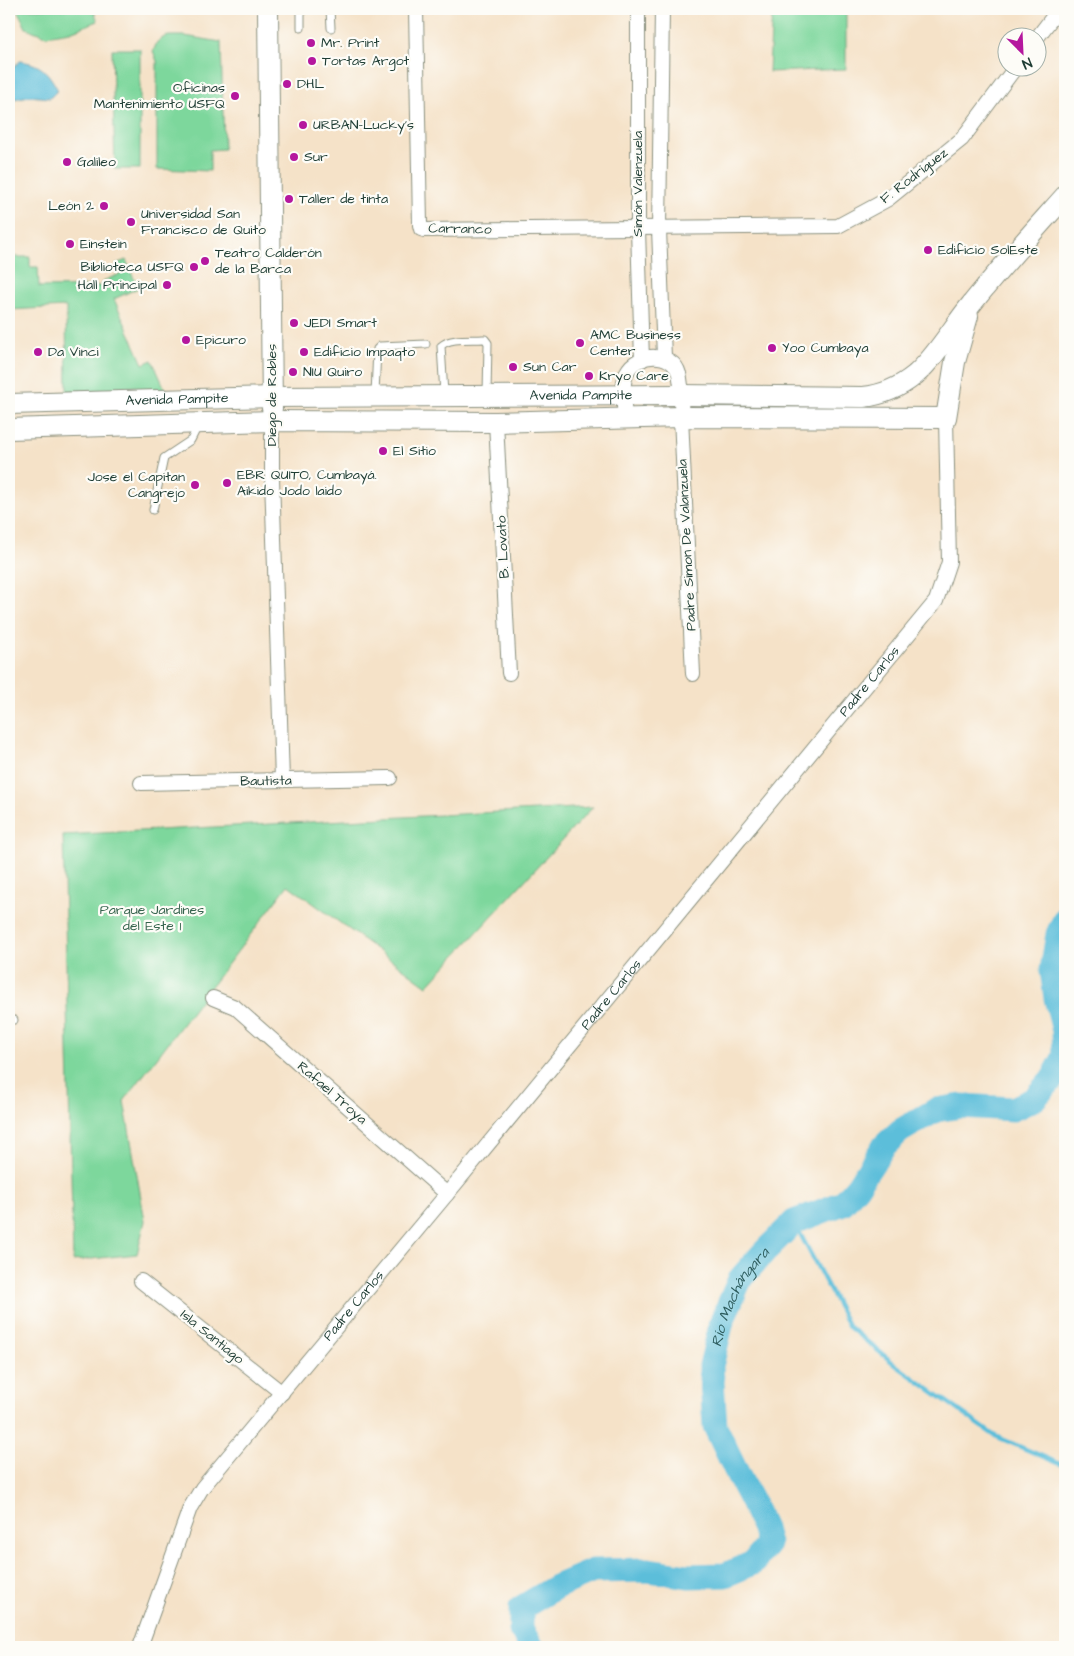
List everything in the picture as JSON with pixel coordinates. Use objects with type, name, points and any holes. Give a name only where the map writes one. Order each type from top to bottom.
[{"type":"street","name":"Diego de Robles","points":[[268,9],[272,478],[282,780]]},
{"type":"street","name":"Carranco","points":[[416,9],[421,229],[659,229]]},
{"type":"street","name":"Simón Valenzuela","points":[[662,9],[659,229],[664,357]]},
{"type":"street","points":[[1044,28],[1059,9]]},
{"type":"street","name":"Simón Valenzuela","points":[[638,12],[638,229],[642,360]]},
{"type":"street","points":[[638,12],[662,25]]},
{"type":"street","name":"F. Rodríguez","points":[[659,229],[838,226],[888,199],[962,138],[1007,78]]},
{"type":"street","points":[[638,131],[660,141]]},
{"type":"street","name":"Avenida Pampite","points":[[9,404],[272,397],[863,397],[879,395],[901,385],[922,368],[971,304],[1065,196]]},
{"type":"street","name":"Padre Carlos","points":[[140,1647],[190,1508],[202,1488],[936,601],[949,562],[946,418],[955,362],[971,304]]},
{"type":"street","points":[[625,418],[623,396],[628,371],[633,364],[652,357],[664,357],[673,364],[679,373],[680,417]]},
{"type":"street","points":[[922,368],[943,371],[952,381]]},
{"type":"street","points":[[901,385],[901,392],[906,406],[915,417]]},
{"type":"street","points":[[491,396],[496,422]]},
{"type":"street","name":"Avenida Pampite","points":[[9,430],[272,420],[496,422],[680,417],[946,418]]},
{"type":"street","name":"Padre Simon De Valanzuela","points":[[680,417],[693,674]]},
{"type":"street","name":"B. Lovato","points":[[496,422],[509,673]]},
{"type":"street","name":"Bautista","points":[[141,783],[390,778]]},
{"type":"street","name":"Rafael Troya","points":[[213,998],[235,1007],[447,1194]]},
{"type":"street","name":"Isla Santiago","points":[[141,1281],[282,1393]]},
{"type":"lane","points":[[301,9],[302,28]]},
{"type":"lane","points":[[330,9],[331,28]]},
{"type":"lane","points":[[444,396],[441,346],[451,341],[483,339],[488,343],[491,396]]},
{"type":"lane","points":[[375,397],[377,349],[380,346],[426,344]]},
{"type":"lane","points":[[153,510],[164,458],[191,440],[199,423]]},
{"type":"green space","points":[[17,9],[93,9],[98,21],[70,32],[46,36],[26,28]]},
{"type":"green space","points":[[772,9],[846,9],[846,69],[769,72]]},
{"type":"green space","points":[[166,36],[185,36],[221,42],[224,149],[210,150],[210,171],[157,169],[157,61],[153,52],[157,42]]},
{"type":"green space","points":[[112,49],[140,49],[140,169],[115,169]]},
{"type":"green space","points":[[9,257],[30,257],[30,267],[38,267],[39,287],[103,286],[103,281],[120,274],[116,264],[126,260],[138,288],[114,299],[143,364],[152,360],[166,391],[67,393],[66,307],[9,310]]},
{"type":"green space","name":"Parque Jardines del Este 1","points":[[593,807],[427,986],[288,885],[124,1101],[145,1221],[137,1254],[73,1261],[63,835]]},
{"type":"water","points":[[20,61],[34,64],[44,70],[58,90],[50,98],[29,96],[9,100],[9,71]]},
{"type":"waterway","name":"Río Machángara","points":[[532,1647],[521,1630],[521,1608],[556,1587],[593,1571],[648,1570],[688,1576],[725,1575],[753,1563],[768,1544],[764,1529],[752,1502],[715,1426],[711,1366],[722,1321],[740,1279],[794,1222],[843,1203],[857,1187],[884,1146],[900,1131],[936,1110],[961,1106],[1013,1109],[1034,1099],[1053,1078],[1065,1056],[1064,1031],[1052,970],[1058,934],[1065,919]]},
{"type":"waterway","points":[[794,1222],[849,1327],[897,1366],[995,1436],[1065,1466]]},
{"type":"place","name":"Mr. Print","points":[[311,43]]},
{"type":"place","name":"Tortas Argot","points":[[312,61]]},
{"type":"place","name":"DHL","points":[[287,84]]},
{"type":"place","name":"Oficinas Mantenimiento USFQ","points":[[235,96]]},
{"type":"place","name":"URBAN-Lucky's","points":[[303,125]]},
{"type":"place","name":"Sur","points":[[294,157]]},
{"type":"place","name":"Galileo","points":[[67,162]]},
{"type":"place","name":"Taller de tinta","points":[[289,199]]},
{"type":"place","name":"León 2","points":[[104,206]]},
{"type":"place","name":"Universidad San Francisco de Quito","points":[[131,222]]},
{"type":"place","name":"Einstein","points":[[70,244]]},
{"type":"place","name":"Edificio SolEste","points":[[928,250]]},
{"type":"place","name":"Teatro Calderón de la Barca","points":[[205,261]]},
{"type":"place","name":"Biblioteca USFQ","points":[[194,267]]},
{"type":"place","name":"Hall Principal","points":[[167,285]]},
{"type":"place","name":"JEDI Smart","points":[[294,323]]},
{"type":"place","name":"Epicuro","points":[[186,340]]},
{"type":"place","name":"AMC Business Center","points":[[580,343]]},
{"type":"place","name":"Yoo Cumbaya","points":[[772,348]]},
{"type":"place","name":"Da Vinci","points":[[38,352]]},
{"type":"place","name":"Edificio Impaqto","points":[[304,352]]},
{"type":"place","name":"Sun Car","points":[[513,367]]},
{"type":"place","name":"NIU Quiro","points":[[293,372]]},
{"type":"place","name":"Kryo Care","points":[[589,376]]},
{"type":"place","name":"El Sitio","points":[[383,451]]},
{"type":"place","name":"EBR QUITO, Cumbayá. Aikido Jodo laido","points":[[227,483]]},
{"type":"place","name":"Jose el Capitan Cangrejo","points":[[195,485]]}]
